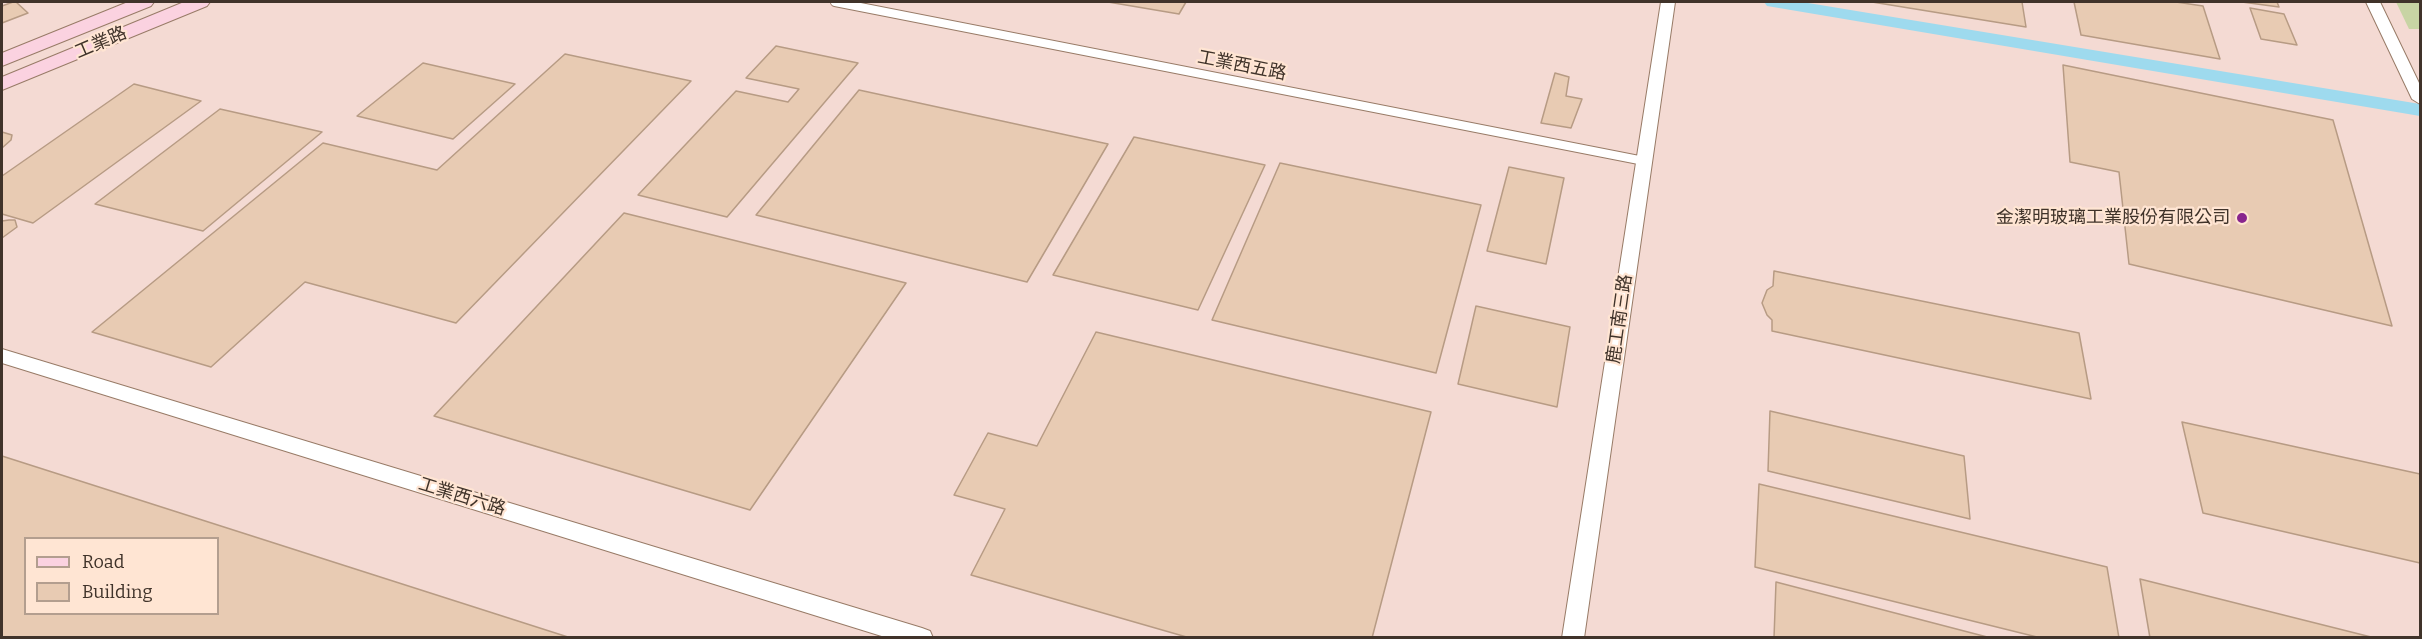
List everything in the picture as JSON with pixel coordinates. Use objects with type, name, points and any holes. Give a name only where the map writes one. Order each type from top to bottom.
[{"type":"street","name":"工業路","points":[[2,60],[144,2]]},
{"type":"street","name":"工業路","points":[[2,84],[200,2]]},
{"type":"street","name":"鹿工南三路","points":[[1573,638],[1668,2]]},
{"type":"street","points":[[2373,2],[2421,99]]},
{"type":"street","name":"工業西六路","points":[[2,357],[922,638]]},
{"type":"lane","name":"工業西五路","points":[[835,2],[1644,161]]},
{"type":"shaded area","points":[[2,2],[2420,2],[2420,637],[2,637]]},
{"type":"green space","points":[[2396,2],[2420,2],[2420,29],[2409,29]]},
{"type":"building","points":[[13,2],[28,13],[2,23],[2,6]]},
{"type":"building","points":[[1108,2],[1186,2],[1179,14]]},
{"type":"building","points":[[1872,2],[2022,2],[2026,27]]},
{"type":"building","points":[[2074,2],[2176,2],[2203,6],[2220,59],[2081,35]]},
{"type":"building","points":[[2242,2],[2277,2],[2279,7]]},
{"type":"building","points":[[2250,8],[2284,14],[2297,45],[2261,39]]},
{"type":"building","points":[[776,46],[858,63],[727,217],[638,195],[736,91],[788,102],[799,89],[746,78]]},
{"type":"building","points":[[565,54],[691,81],[456,323],[305,282],[211,367],[92,332],[323,143],[437,170]]},
{"type":"building","points":[[423,63],[515,84],[453,139],[357,116]]},
{"type":"building","name":"金潔明玻璃工業股份有限公司","points":[[2063,65],[2333,120],[2392,326],[2129,264],[2119,172],[2070,162]]},
{"type":"building","points":[[1555,73],[1569,77],[1566,96],[1582,99],[1571,128],[1541,123]]},
{"type":"building","points":[[134,84],[201,101],[33,223],[2,214],[2,176]]},
{"type":"building","points":[[859,90],[1108,144],[1027,282],[756,215]]},
{"type":"building","points":[[220,109],[322,132],[203,231],[95,204]]},
{"type":"building","points":[[2,132],[12,135],[11,140],[2,148]]},
{"type":"building","points":[[1134,137],[1265,165],[1198,310],[1053,275]]},
{"type":"building","points":[[1280,163],[1481,205],[1436,373],[1212,320]]},
{"type":"building","points":[[1509,167],[1564,178],[1546,264],[1487,251]]},
{"type":"building","points":[[624,213],[906,283],[750,510],[434,416]]},
{"type":"building","points":[[15,220],[17,227],[2,238],[2,221]]},
{"type":"building","points":[[1774,271],[2079,333],[2091,399],[1772,331],[1772,320],[1762,303],[1767,290],[1773,286]]},
{"type":"building","points":[[1476,306],[1570,327],[1557,407],[1458,384]]},
{"type":"building","points":[[1096,332],[1431,412],[1372,638],[1190,638],[971,575],[1005,509],[954,495],[988,433],[1037,446]]},
{"type":"building","points":[[1770,411],[1964,456],[1970,519],[1768,471]]},
{"type":"building","points":[[2182,422],[2420,474],[2420,563],[2203,513]]},
{"type":"building","points":[[2,456],[571,638],[2,638]]},
{"type":"building","points":[[1759,484],[2107,567],[2119,638],[2041,638],[1755,567]]},
{"type":"building","points":[[2140,579],[2375,638],[2150,638]]},
{"type":"building","points":[[1776,582],[1991,638],[1774,638]]},
{"type":"waterway","points":[[1773,2],[2420,110]]},
{"type":"place","name":"金潔明玻璃工業股份有限公司","points":[[2242,218]]}]
